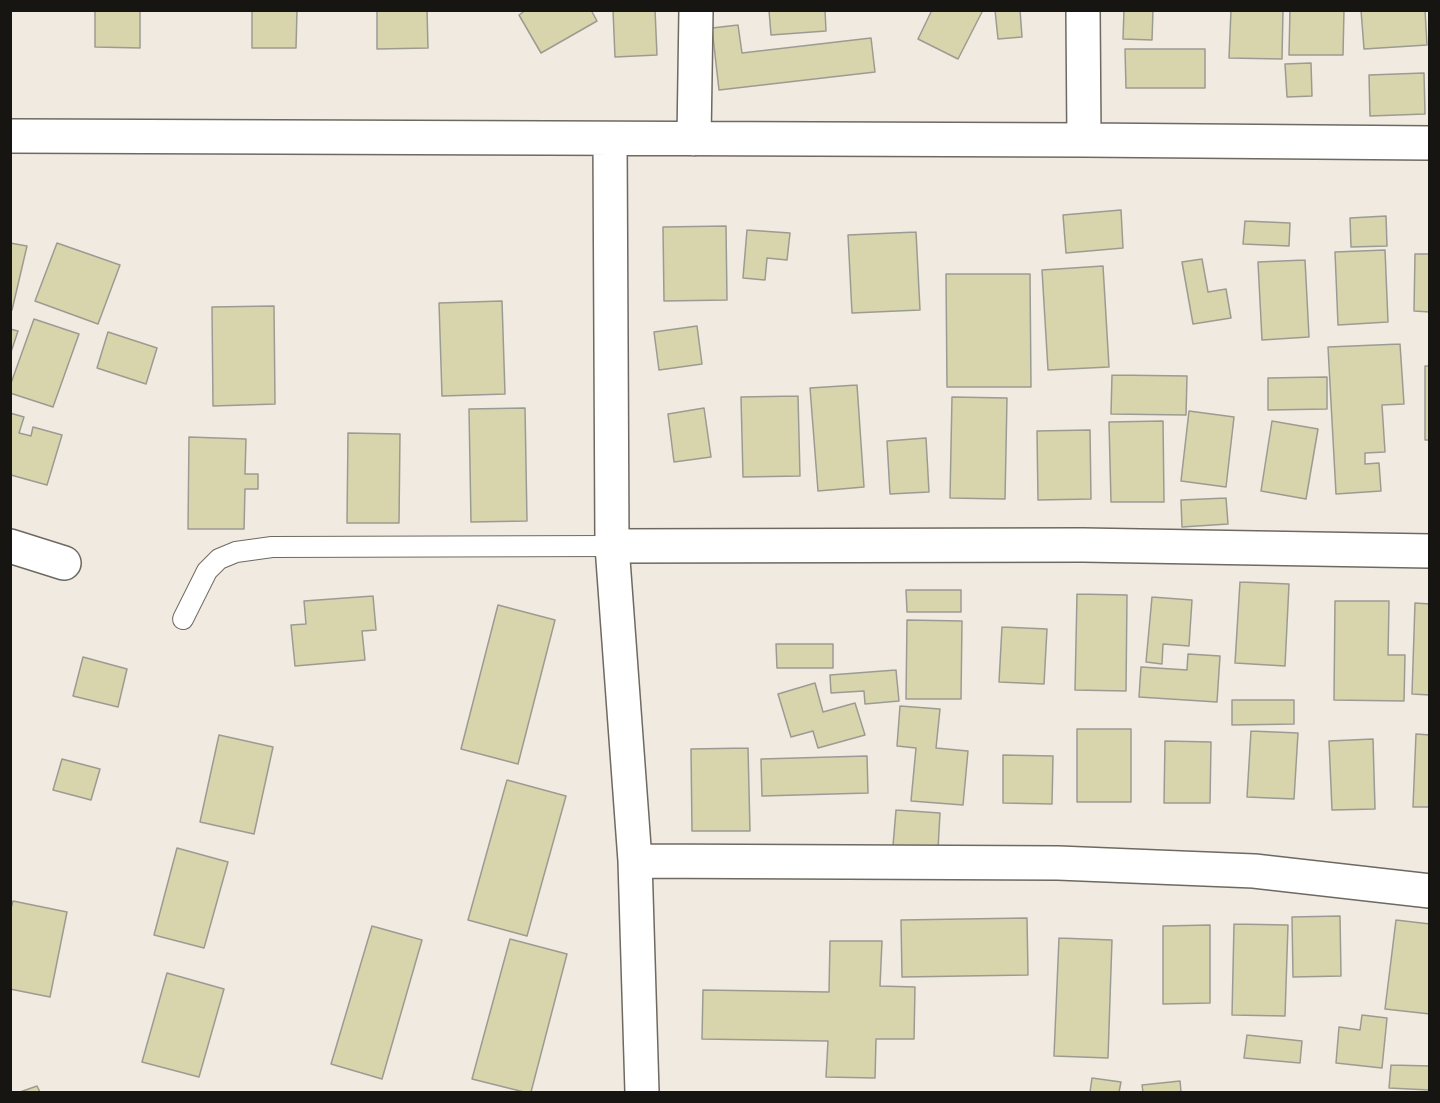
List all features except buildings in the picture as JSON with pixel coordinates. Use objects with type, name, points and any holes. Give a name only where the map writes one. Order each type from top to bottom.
[{"type":"street","points":[[694,140],[696,10]]},
{"type":"street","points":[[1083,10],[1084,140]]},
{"type":"street","points":[[10,136],[1430,143]]},
{"type":"street","points":[[609,139],[612,546],[635,861],[642,1092]]},
{"type":"street","points":[[612,546],[1083,545],[1430,551]]},
{"type":"street","points":[[10,546],[64,563]]},
{"type":"street","points":[[635,861],[1058,863],[1254,871],[1430,891]]},
{"type":"lane","points":[[183,619],[207,571],[219,560],[236,552],[272,547],[612,546]]}]
